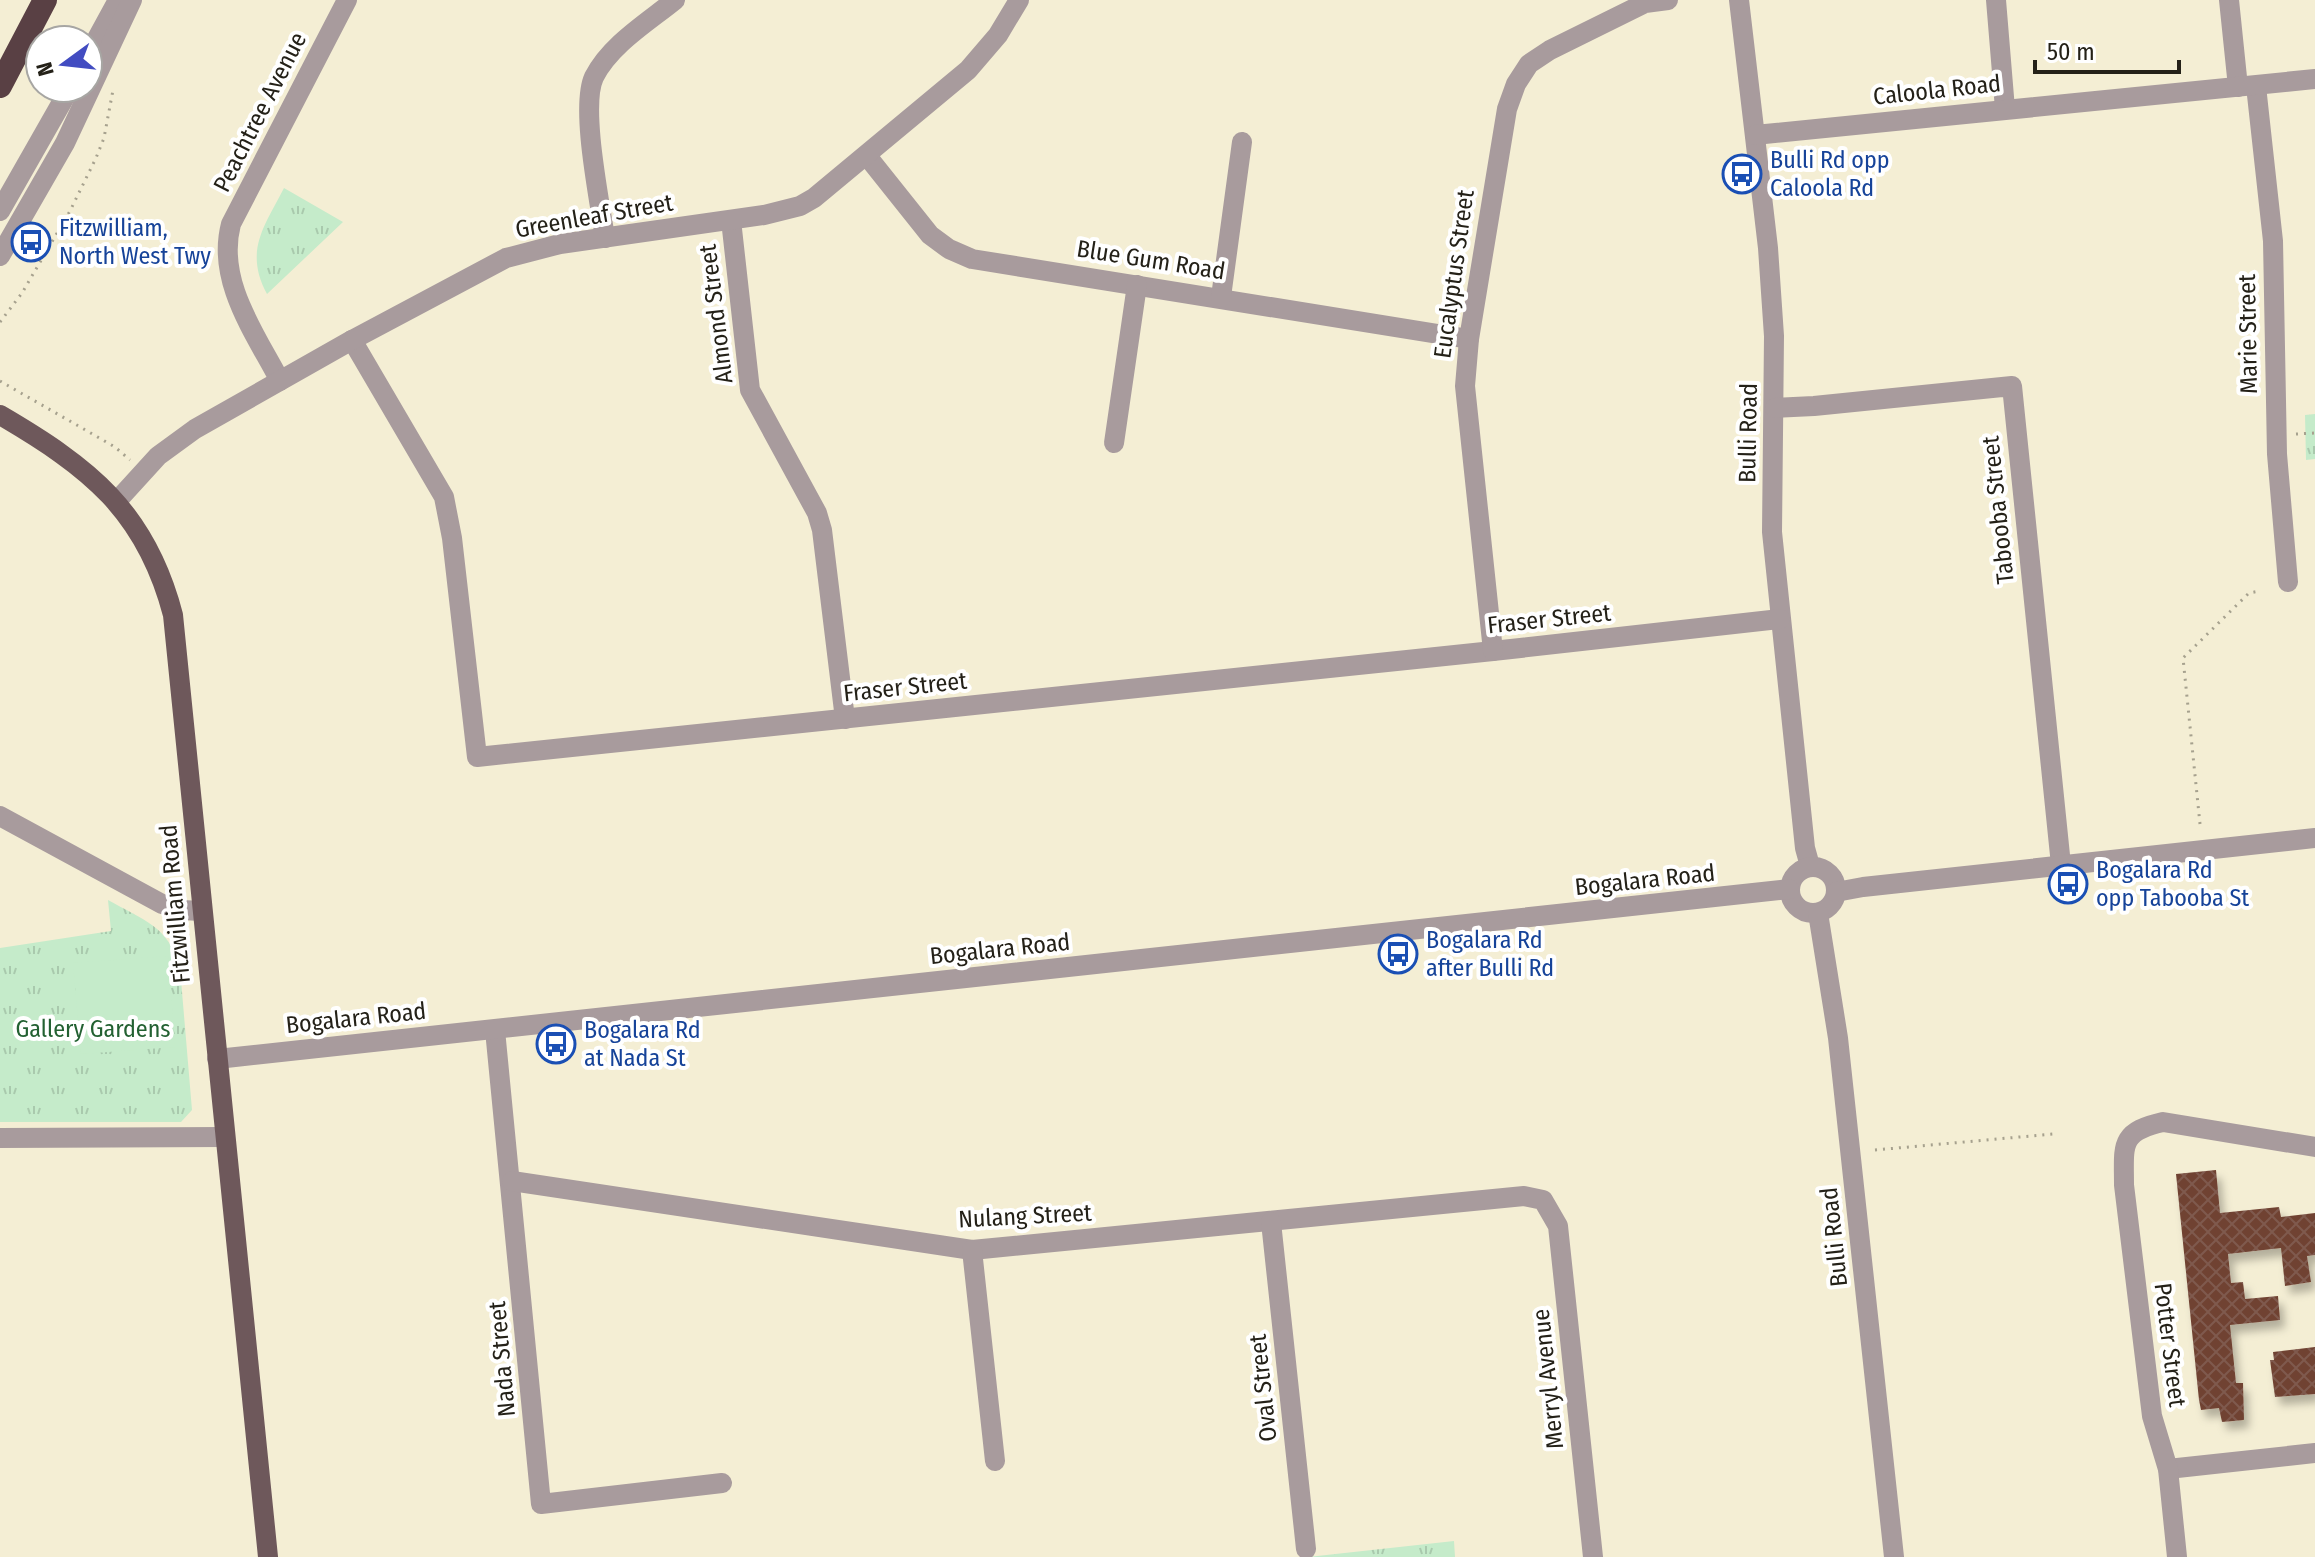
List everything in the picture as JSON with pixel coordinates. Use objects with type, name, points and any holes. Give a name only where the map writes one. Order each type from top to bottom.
[{"type":"highway","points":[[0,86],[45,0]]},
{"type":"main road","name":"Fitzwilliam Road","points":[[0,415],[83,468],[117,501],[153,558],[173,615],[268,1557]]},
{"type":"street","points":[[104,26],[118,0]]},
{"type":"street","points":[[0,256],[78,117],[132,0]]},
{"type":"street","name":"Peachtree Avenue","points":[[280,381],[236,296],[227,270],[225,245],[231,224],[347,0]]},
{"type":"street","points":[[605,238],[588,106],[594,78],[611,53],[675,0]]},
{"type":"street","name":"Greenleaf Street","points":[[117,501],[158,456],[174,444],[352,340],[506,258],[532,249],[731,220],[800,206],[867,156],[984,54],[1019,0]]},
{"type":"street","name":"Eucalyptus Street","points":[[1493,651],[1465,386],[1469,339],[1507,109],[1516,84],[1529,64],[1550,50],[1645,3],[1668,0]]},
{"type":"street","name":"Bulli Road","points":[[1739,0],[1774,336],[1772,532],[1810,866]]},
{"type":"street","points":[[1996,0],[2005,109]]},
{"type":"street","name":"Marie Street","points":[[2229,0],[2273,241],[2277,454],[2288,582]]},
{"type":"street","name":"Caloola Road","points":[[1755,135],[2315,79]]},
{"type":"street","points":[[0,211],[61,104]]},
{"type":"street","points":[[1221,297],[1242,142]]},
{"type":"street","name":"Blue Gum Road","points":[[867,156],[930,235],[949,249],[972,259],[1469,339]]},
{"type":"street","name":"Almond Street","points":[[731,220],[750,390],[817,513],[822,530],[845,719]]},
{"type":"street","points":[[1114,443],[1137,285]]},
{"type":"street","name":"Fraser Street","points":[[352,340],[444,497],[452,538],[477,757],[1780,619]]},
{"type":"street","name":"Tabooba Street","points":[[1775,408],[2012,386],[2061,865]]},
{"type":"street","points":[[0,816],[162,904],[201,911]]},
{"type":"street","points":[[1836,892],[1858,887],[2315,838]]},
{"type":"street","points":[[1810,866],[1820,867],[1829,873],[1835,882],[1836,892],[1827,909],[1809,913],[1800,910],[1790,897],[1789,889],[1798,871],[1810,866]]},
{"type":"street","name":"Bogalara Road","points":[[217,1059],[1789,889]]},
{"type":"street","name":"Bulli Road","points":[[1818,913],[1838,1038],[1894,1557]]},
{"type":"street","name":"Nada Street","points":[[495,1030],[541,1504],[722,1483]]},
{"type":"street","name":"Potter Street","points":[[2177,1557],[2168,1469],[2152,1416],[2126,1201],[2124,1160],[2128,1137],[2139,1127],[2163,1122],[2315,1147]]},
{"type":"street","points":[[0,1138],[224,1137]]},
{"type":"street","name":"Nulang Street","points":[[512,1181],[972,1250],[1524,1196],[1543,1200]]},
{"type":"street","name":"Merryl Avenue","points":[[1543,1200],[1558,1226],[1593,1557]]},
{"type":"street","name":"Oval Street","points":[[1271,1222],[1306,1549]]},
{"type":"street","points":[[972,1250],[995,1461]]},
{"type":"street","points":[[2168,1469],[2315,1453]]},
{"type":"path","points":[[0,322],[22,293],[70,211],[96,158],[104,138],[115,78]]},
{"type":"path","points":[[0,381],[115,447]]},
{"type":"path","points":[[2200,824],[2183,658],[2249,593],[2260,591]]},
{"type":"path","points":[[1875,1150],[2053,1134]]},
{"type":"green space","points":[[284,188],[343,222],[267,294],[260,279],[257,252],[264,227]]},
{"type":"green space","points":[[2315,414],[2315,459],[2306,460],[2305,415]]},
{"type":"green space","name":"Gallery Gardens","points":[[108,900],[162,933],[175,954],[180,968],[192,1110],[181,1122],[0,1122],[0,948],[111,931]]},
{"type":"green space","points":[[168,956],[175,1047],[81,1054],[73,963]]},
{"type":"green space","points":[[1454,1541],[1455,1557],[1308,1557]]},
{"type":"building","points":[[2216,1170],[2220,1213],[2279,1207],[2281,1217],[2315,1213],[2315,1255],[2307,1256],[2311,1282],[2285,1286],[2281,1248],[2228,1254],[2231,1283],[2243,1282],[2245,1299],[2278,1296],[2280,1320],[2230,1325],[2236,1383],[2243,1383],[2244,1420],[2222,1422],[2219,1408],[2201,1410],[2199,1400],[2176,1174]]},
{"type":"building","points":[[2315,1347],[2315,1394],[2275,1397],[2270,1360],[2274,1360],[2273,1352]]},
{"type":"place","name":"Bulli Rd opp Caloola Rd","points":[[1742,174]]},
{"type":"place","name":"Fitzwilliam, North West Twy","points":[[31,242]]},
{"type":"place","name":"Bogalara Rd opp Tabooba St","points":[[2068,884]]},
{"type":"place","name":"Bogalara Rd after Bulli Rd","points":[[1398,954]]},
{"type":"place","name":"Bogalara Rd at Nada St","points":[[556,1044]]}]
